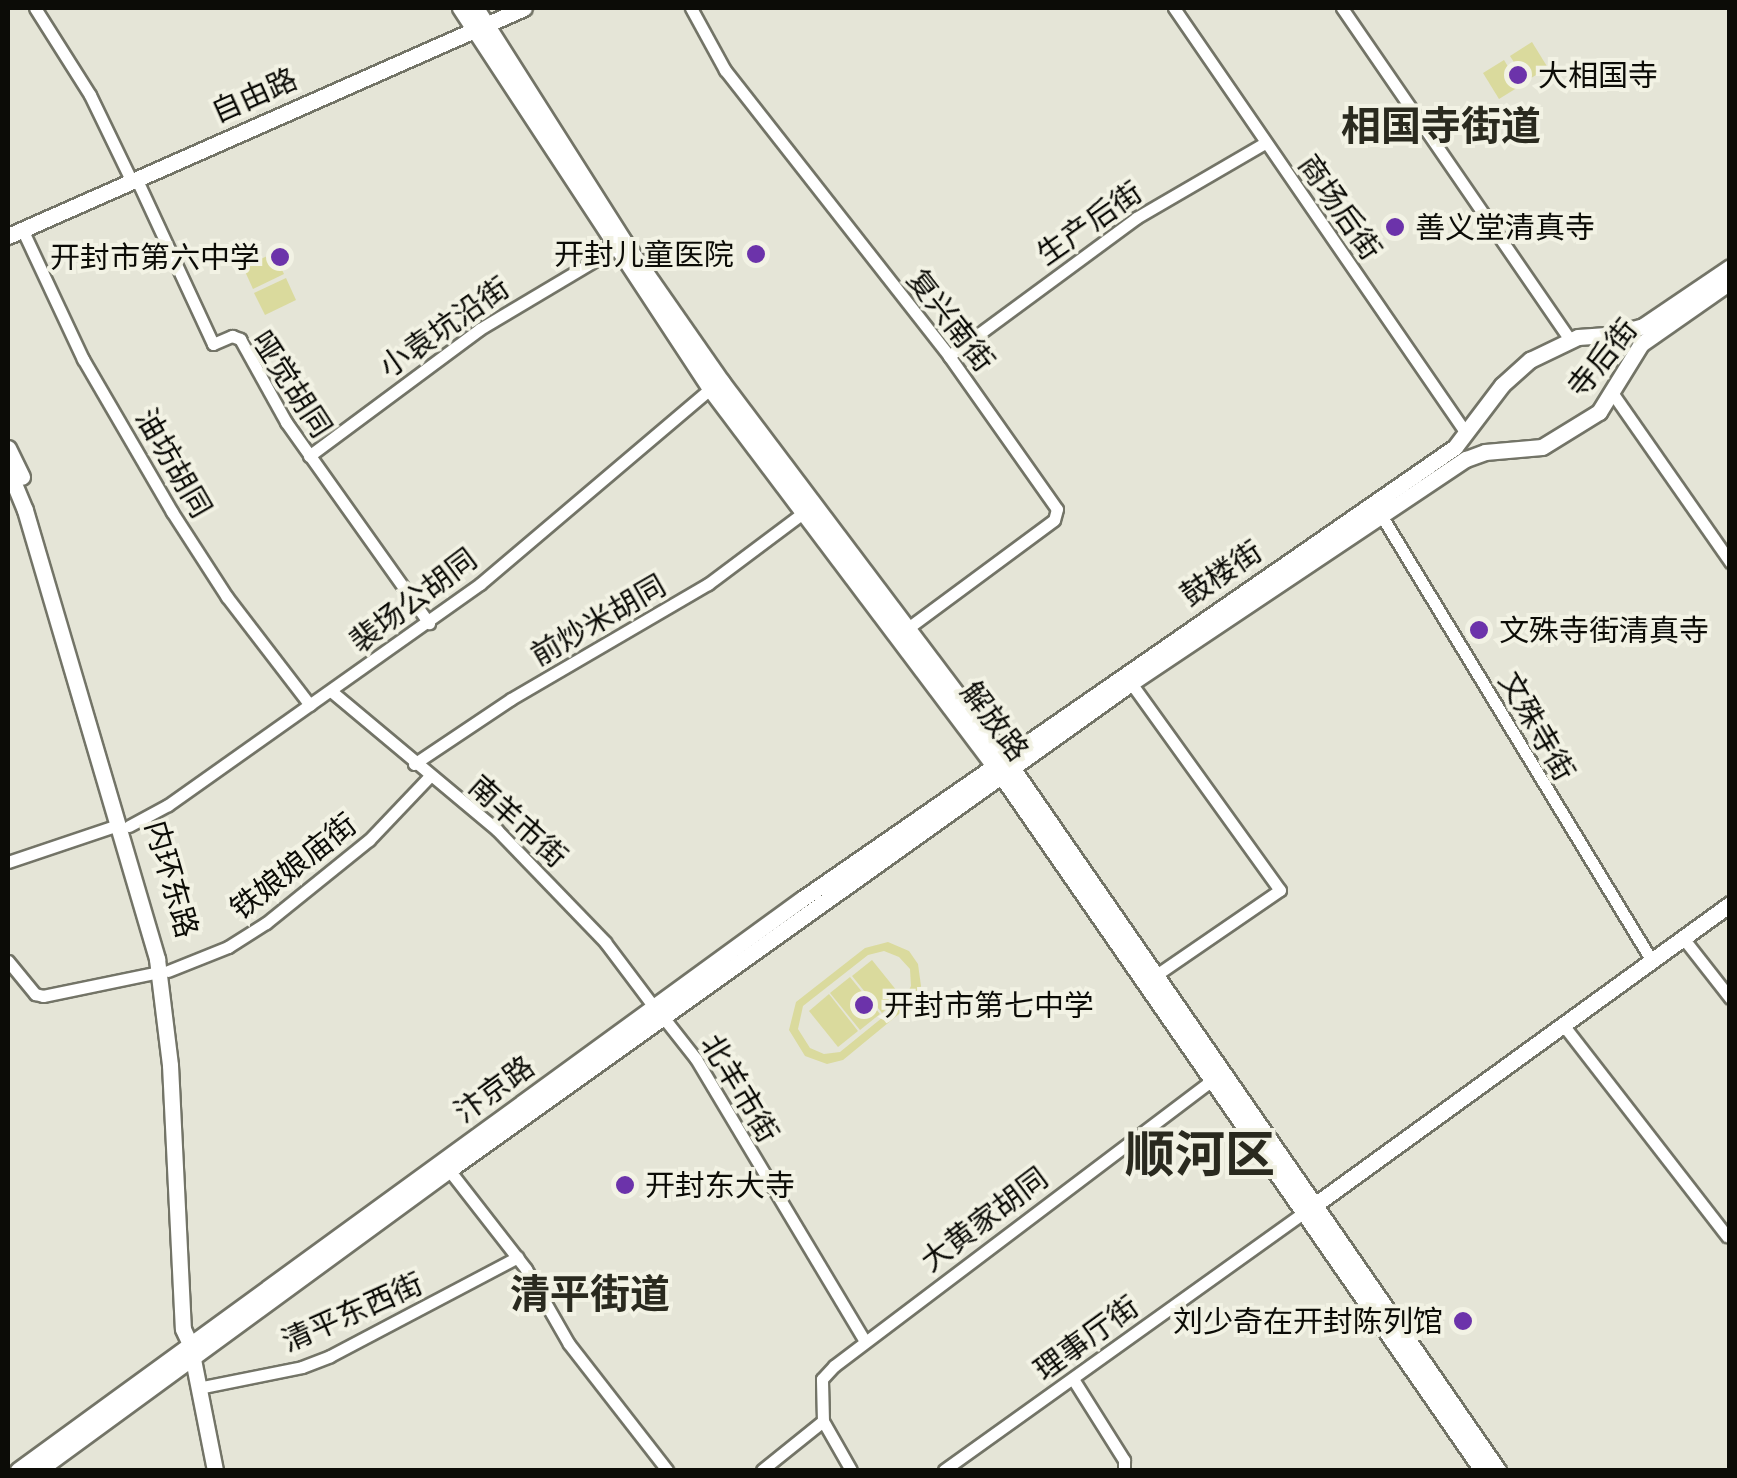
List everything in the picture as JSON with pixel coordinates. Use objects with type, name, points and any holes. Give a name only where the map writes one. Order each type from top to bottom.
[{"type":"main road","name":"解放路","points":[[460,8],[478,27],[722,382],[908,628],[1214,1079],[1498,1470]]},
{"type":"main road","name":"解放路","points":[[476,8],[478,27],[614,249],[710,389],[1002,765],[1158,974],[1482,1470]]},
{"type":"main road","name":"自由路","points":[[15,233],[524,8]]},
{"type":"main road","name":"寺后街","points":[[1466,433],[1515,371],[1570,340],[1643,326],[1730,267]]},
{"type":"main road","name":"寺后街","points":[[1454,466],[1485,452],[1552,443],[1600,412],[1641,344],[1730,282]]},
{"type":"main road","name":"鼓楼街","points":[[1002,765],[1456,447],[1466,433]]},
{"type":"main road","name":"内环东路","points":[[8,448],[34,507],[124,825]]},
{"type":"main road","name":"鼓楼街","points":[[1002,765],[1454,466]]},
{"type":"main road","name":"内环东路","points":[[8,468],[160,927],[180,1064],[192,1351],[215,1470]]},
{"type":"main road","name":"汴京路","points":[[39,1470],[192,1351],[1002,765]]},
{"type":"main road","points":[[1311,1208],[1730,904]]},
{"type":"main road","name":"汴京路","points":[[18,1470],[450,1170],[658,1012]]},
{"type":"street","name":"复兴南街","points":[[691,8],[724,70],[949,356],[1057,509],[1054,520],[908,628]]},
{"type":"street","name":"商场后街","points":[[1174,8],[1466,433]]},
{"type":"street","points":[[1342,8],[1570,340]]},
{"type":"street","points":[[39,9],[134,179]]},
{"type":"street","name":"生产后街","points":[[949,356],[1136,218],[1265,144]]},
{"type":"street","name":"哑觉胡同","points":[[134,179],[213,344],[232,336],[240,339],[309,456],[394,568],[428,623]]},
{"type":"street","name":"油坊胡同","points":[[15,233],[172,512],[227,598],[310,705]]},
{"type":"street","name":"小袁坑沿街","points":[[309,456],[480,329],[614,249]]},
{"type":"street","name":"裴场公胡同","points":[[8,862],[124,825],[168,805],[428,623],[710,389]]},
{"type":"street","points":[[1614,394],[1730,562]]},
{"type":"street","name":"前炒米胡同","points":[[414,764],[511,699],[708,584],[803,513]]},
{"type":"street","name":"文殊寺街","points":[[1382,514],[1652,961]]},
{"type":"street","points":[[1131,683],[1280,890],[1158,974]]},
{"type":"street","name":"南羊市街","points":[[330,691],[497,830],[577,911],[658,1012]]},
{"type":"street","name":"铁娘娘庙街","points":[[8,961],[35,994],[43,996],[164,971],[228,947],[266,923],[369,840],[430,776]]},
{"type":"street","points":[[1684,938],[1730,998]]},
{"type":"street","name":"北羊市街","points":[[658,1012],[696,1059],[866,1341]]},
{"type":"street","points":[[1564,1026],[1726,1236]]},
{"type":"street","name":"大黄家胡同","points":[[823,1421],[822,1379],[866,1341],[1214,1079]]},
{"type":"street","points":[[450,1170],[518,1258],[569,1344],[667,1470]]},
{"type":"street","name":"理事厅街","points":[[944,1470],[1311,1208]]},
{"type":"street","name":"清平东西街","points":[[198,1388],[330,1356],[518,1258]]},
{"type":"street","points":[[1072,1379],[1124,1460],[1124,1470]]},
{"type":"street","points":[[762,1470],[823,1421],[851,1470]]},
{"type":"green space","points":[[1532,42],[1548,68],[1526,81],[1510,56]]},
{"type":"green space","points":[[1504,60],[1520,86],[1499,99],[1483,73]]},
{"type":"green space","points":[[274,253],[284,274],[253,289],[243,267]]},
{"type":"green space","points":[[286,278],[296,300],[265,315],[254,293]]},
{"type":"green space","points":[[888,942],[909,951],[918,964],[921,986],[916,1000],[843,1060],[827,1064],[805,1056],[789,1030],[796,1002],[865,948]],"holes":[[[884,951],[899,957],[910,969],[911,986],[904,1000],[840,1052],[824,1054],[810,1048],[798,1029],[803,1006],[868,955]]]},
{"type":"green space","points":[[872,960],[901,996],[882,1013],[852,976]]},
{"type":"green space","points":[[850,977],[880,1014],[860,1030],[830,993]]},
{"type":"green space","points":[[829,994],[858,1031],[838,1047],[809,1011]]},
{"type":"place","name":"大相国寺","points":[[1518,75]]},
{"type":"place","name":"善义堂清真寺","points":[[1395,227]]},
{"type":"place","name":"开封儿童医院","points":[[756,254]]},
{"type":"place","name":"开封市第六中学","points":[[280,257]]},
{"type":"place","name":"文殊寺街清真寺","points":[[1479,630]]},
{"type":"place","name":"开封市第七中学","points":[[864,1005]]},
{"type":"place","name":"开封东大寺","points":[[625,1185]]},
{"type":"place","name":"刘少奇在开封陈列馆","points":[[1463,1321]]},
{"type":"district","name":"相国寺街道","points":[[1441,126]]},
{"type":"district","name":"顺河区","points":[[1200,1155]]},
{"type":"district","name":"清平街道","points":[[590,1294]]}]
